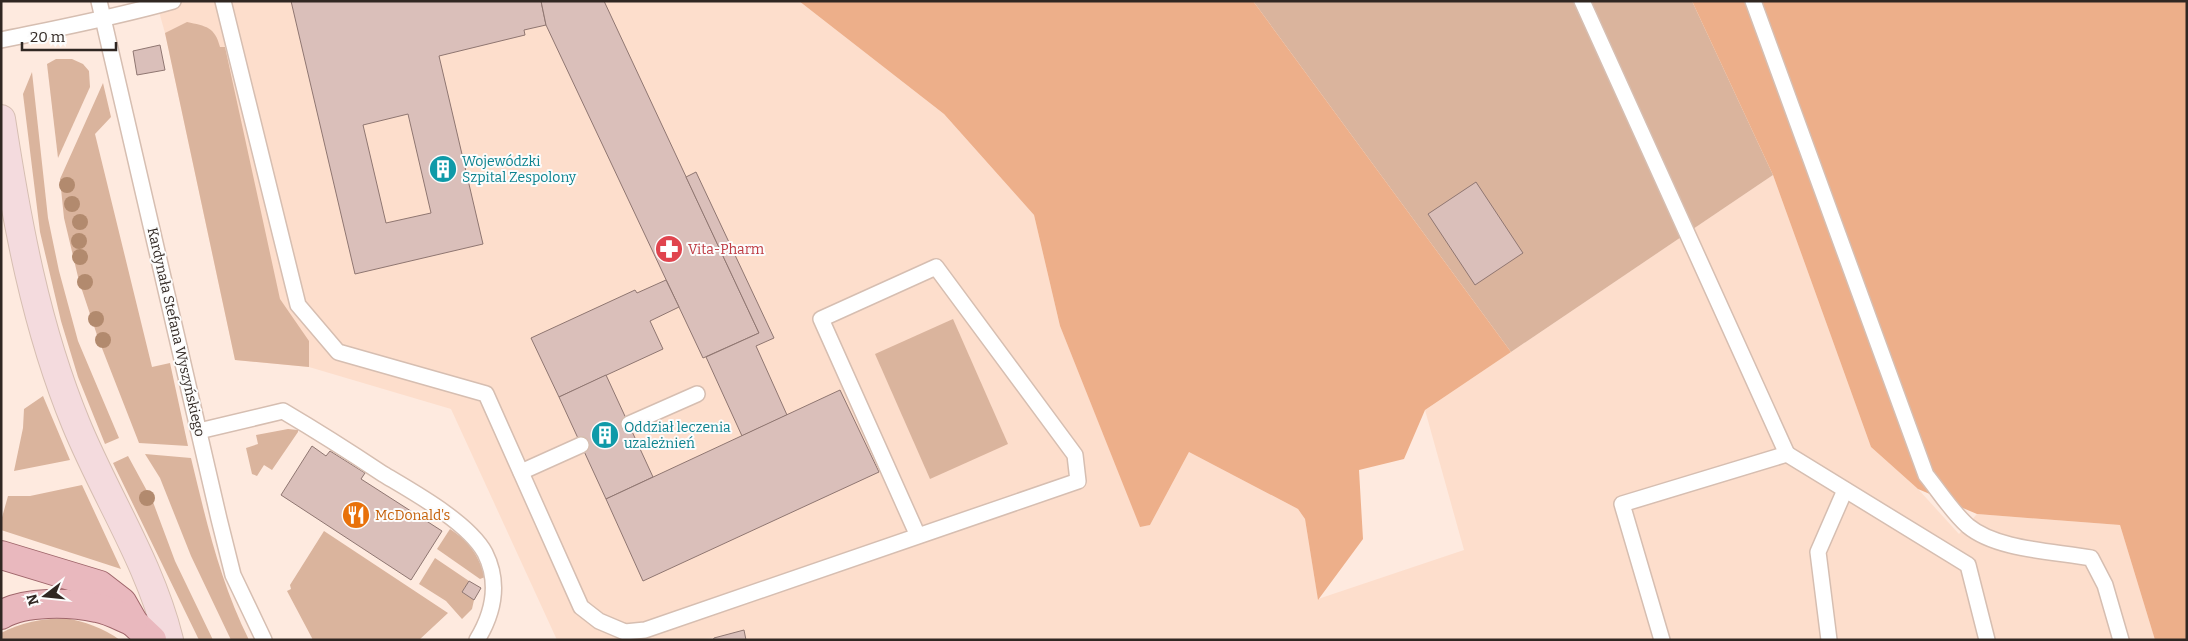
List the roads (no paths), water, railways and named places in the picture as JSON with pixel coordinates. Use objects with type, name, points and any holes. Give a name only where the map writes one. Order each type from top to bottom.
[{"type":"main road","points":[[1,119],[17,218],[45,334],[76,425],[137,549],[169,640]]},
{"type":"main road","points":[[1,555],[100,585],[122,602],[143,631]]},
{"type":"main road","points":[[1,615],[11,609],[48,604],[97,608],[143,631]]},
{"type":"lane","name":"Kardynała Stefana Wyszyńskiego","points":[[100,1],[234,575],[264,640]]},
{"type":"lane","points":[[1,40],[103,20],[173,1]]},
{"type":"lane","points":[[223,1],[298,305],[338,352],[486,394],[581,607],[599,621],[625,632],[645,630],[1078,481],[1075,456],[936,267],[820,318],[918,536]]},
{"type":"lane","points":[[1582,1],[1787,454],[1968,565],[1987,640]]},
{"type":"lane","points":[[1753,1],[1926,475],[1967,524],[1981,535],[2010,546],[2090,558],[2105,585],[2120,640]]},
{"type":"lane","points":[[629,424],[697,394]]},
{"type":"lane","points":[[199,431],[283,411],[440,509],[468,533],[484,553],[494,582],[493,604],[484,630],[478,640]]},
{"type":"lane","points":[[521,472],[581,446]]},
{"type":"lane","points":[[1662,640],[1622,504],[1787,454]]},
{"type":"lane","points":[[1829,640],[1818,552],[1845,490]]},
{"type":"place","name":"Wojewódzki Szpital Zespolony","points":[[443,169]]},
{"type":"place","name":"Vita-Pharm","points":[[669,249]]},
{"type":"place","name":"Oddział leczenia uzależnień","points":[[605,435]]},
{"type":"place","name":"McDonald's","points":[[356,515]]}]
